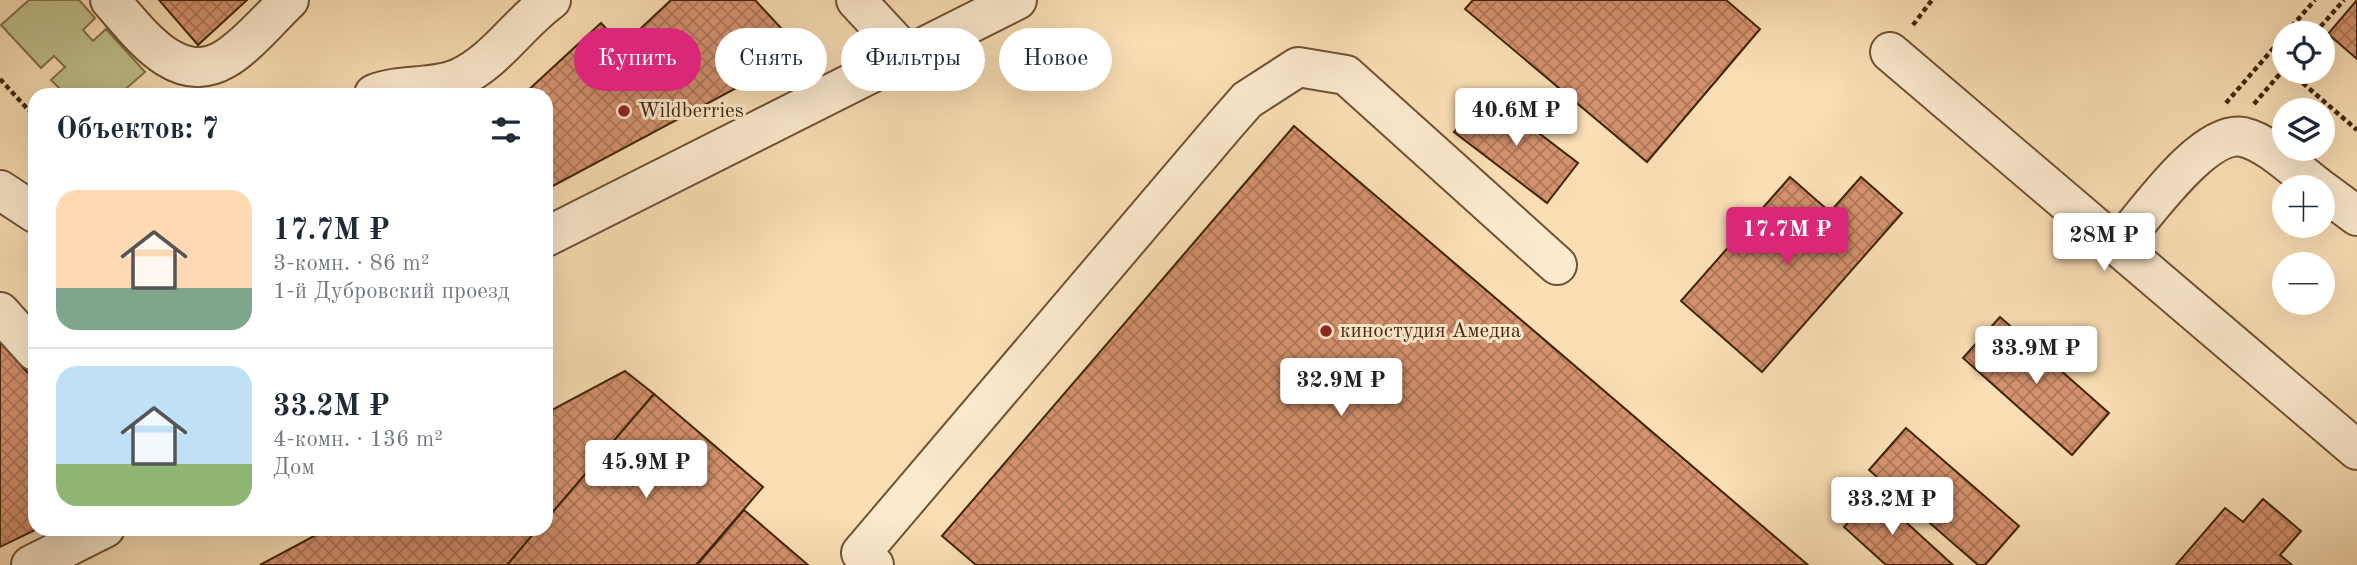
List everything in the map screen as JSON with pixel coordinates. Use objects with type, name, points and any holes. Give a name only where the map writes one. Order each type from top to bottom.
[{"type":"street","points":[[110,0],[156,49],[177,64],[188,66],[206,66],[225,60],[289,0]]},
{"type":"street","points":[[394,88],[443,83],[463,76],[551,0]]},
{"type":"street","points":[[856,0],[882,28]]},
{"type":"street","points":[[961,28],[1017,0]]},
{"type":"street","points":[[1890,52],[2357,450]]},
{"type":"street","points":[[874,565],[861,553],[1233,116],[1247,100],[1298,67],[1346,75],[1557,265]]},
{"type":"street","points":[[553,233],[841,88]]},
{"type":"street","points":[[2118,246],[2201,151],[2226,137],[2241,136],[2256,142],[2301,175]]},
{"type":"street","points":[[0,190],[28,208]]},
{"type":"street","points":[[2335,200],[2357,216]]},
{"type":"street","points":[[0,312],[28,343]]},
{"type":"street","points":[[32,565],[89,536]]},
{"type":"path","points":[[2297,21],[2315,0]]},
{"type":"path","points":[[2326,21],[2344,0]]},
{"type":"path","points":[[0,79],[28,109]]},
{"type":"path","points":[[2304,84],[2357,130]]},
{"type":"green space","points":[[29,0],[79,0],[95,18],[83,30],[93,41],[106,29],[145,72],[127,88],[59,88],[51,80],[65,67],[54,56],[41,68],[1,25]]},
{"type":"building","points":[[159,0],[247,0],[198,45]]},
{"type":"building","points":[[671,0],[755,0],[781,28],[715,28],[715,91],[731,91],[553,186],[553,88],[531,88],[574,48],[574,91],[701,91],[701,28],[641,28]]},
{"type":"building","points":[[1473,0],[1726,0],[1760,29],[1647,162],[1465,9]]},
{"type":"building","points":[[2357,0],[2357,59],[2335,40],[2335,26]]},
{"type":"building","points":[[1485,92],[1578,163],[1547,203],[1454,132]]},
{"type":"building","name":"киностудия Амедиа","points":[[1294,126],[1808,565],[976,565],[942,536]]},
{"type":"building","points":[[1790,177],[1830,212],[1861,177],[1902,213],[1762,372],[1681,301]]},
{"type":"building","points":[[2000,317],[2109,413],[2072,455],[1963,358]]},
{"type":"building","points":[[0,342],[28,373],[28,533],[0,547]]},
{"type":"building","points":[[625,371],[654,394],[553,512],[553,409]]},
{"type":"building","points":[[654,394],[763,487],[696,565],[507,565],[531,536],[553,536],[553,512]]},
{"type":"building","points":[[1906,428],[2019,526],[1985,565],[1978,565],[1869,470]]},
{"type":"building","points":[[1875,494],[1953,565],[1886,565],[1844,527]]},
{"type":"building","points":[[2263,499],[2301,531],[2280,555],[2292,565],[2176,565],[2225,508],[2243,522]]},
{"type":"building","points":[[744,510],[808,565],[697,565]]},
{"type":"building","points":[[314,536],[531,536],[507,565],[260,565]]},
{"type":"place","name":"Wildberries","points":[[624,111]]},
{"type":"place","name":"киностудия Амедиа","points":[[1326,331]]}]
